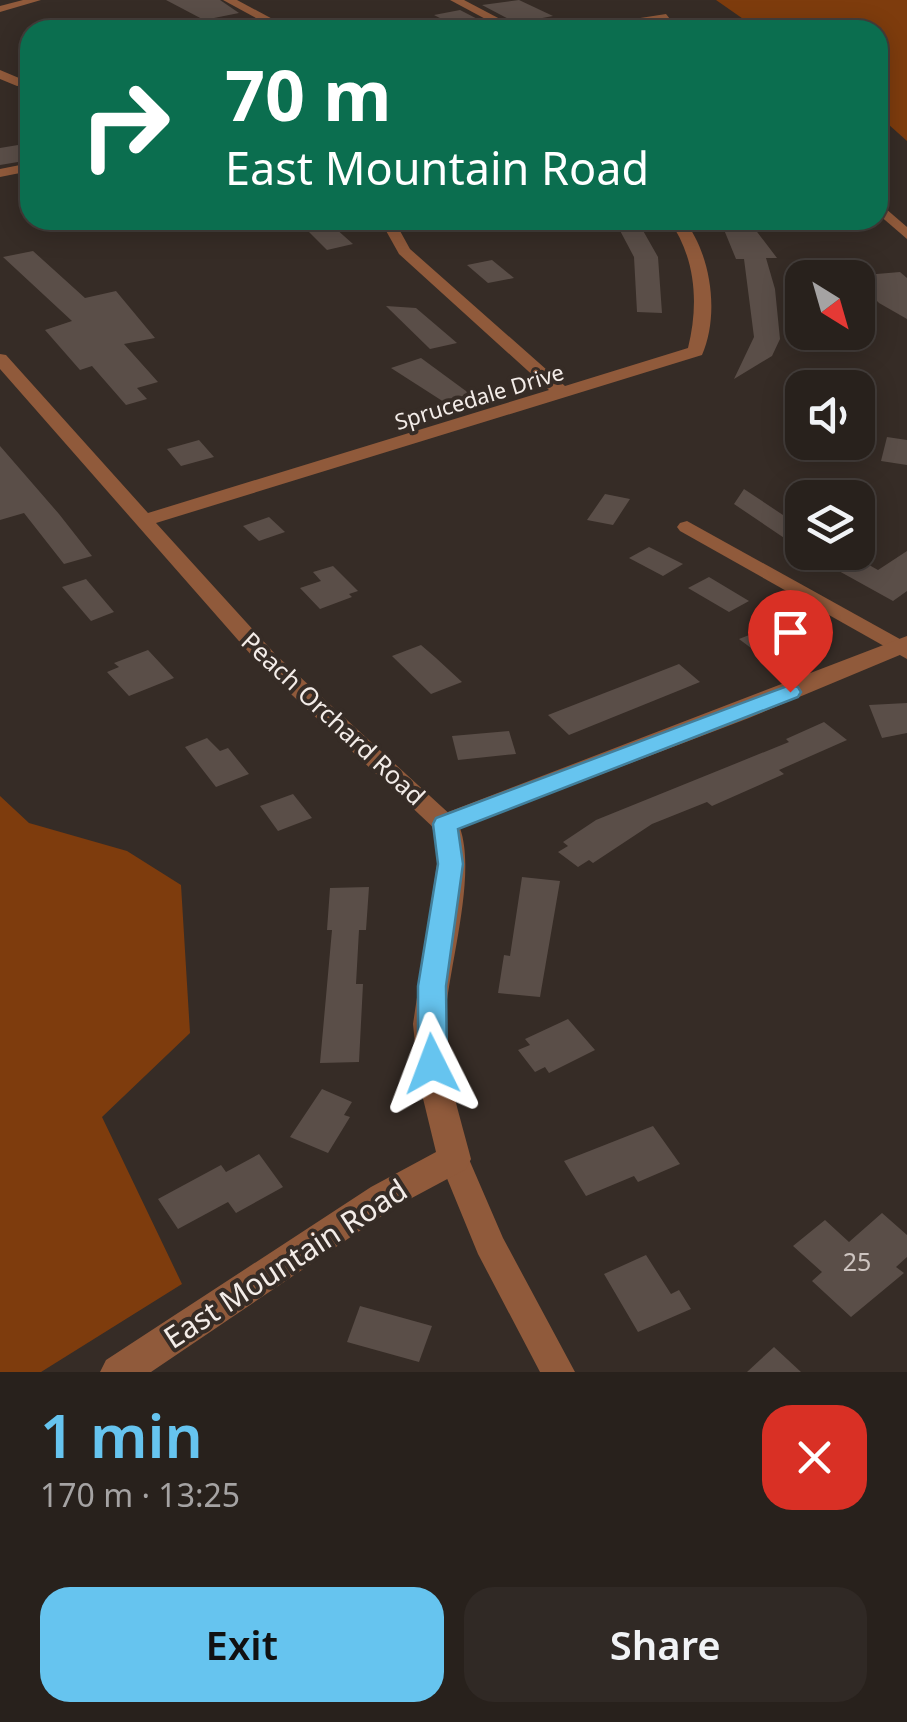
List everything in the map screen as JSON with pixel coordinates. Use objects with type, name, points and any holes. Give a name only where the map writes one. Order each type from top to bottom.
[{"type":"street","points":[[0,9],[36,0]]},
{"type":"street","points":[[228,0],[267,20]]},
{"type":"street","points":[[455,0],[494,20]]},
{"type":"street","points":[[648,0],[669,20]]},
{"type":"street","points":[[644,20],[666,17]]},
{"type":"street","points":[[888,216],[907,235]]},
{"type":"street","points":[[393,230],[404,250],[564,394]]},
{"type":"street","name":"Sprucedale Drive","points":[[141,521],[696,352],[705,310],[690,239],[683,230]]},
{"type":"street","name":"Peach Orchard Road","points":[[0,359],[282,675],[445,824],[450,864],[432,986],[430,1034],[435,1082],[454,1159],[489,1244],[558,1372]]},
{"type":"street","points":[[686,527],[904,647]]},
{"type":"street","points":[[445,824],[904,647]]},
{"type":"street","name":"East Mountain Road","points":[[119,1372],[382,1197],[454,1159]]},
{"type":"shaded area","points":[[716,0],[907,0],[907,141],[888,124],[888,20],[745,20]]},
{"type":"shaded area","points":[[0,796],[29,823],[127,851],[181,885],[190,1033],[102,1117],[182,1284],[41,1372],[0,1372]]},
{"type":"building","points":[[166,0],[220,0],[239,13],[204,20]]},
{"type":"building","points":[[519,0],[553,16],[510,20],[482,5]]},
{"type":"building","points":[[460,10],[479,20],[444,20],[434,15]]},
{"type":"building","points":[[20,145],[20,162],[0,165],[0,148]]},
{"type":"building","points":[[307,230],[337,230],[353,244],[327,250]]},
{"type":"building","points":[[620,230],[643,230],[658,257],[662,313],[637,312],[634,257]]},
{"type":"building","points":[[724,230],[756,230],[777,258],[766,258],[775,289],[780,339],[772,356],[734,379],[754,337],[744,259],[736,259]]},
{"type":"building","points":[[33,251],[85,298],[116,291],[155,338],[124,344],[158,382],[137,388],[147,399],[126,405],[92,366],[80,370],[45,330],[72,321],[3,257]]},
{"type":"building","points":[[492,260],[514,278],[488,283],[467,265]]},
{"type":"building","points":[[900,272],[907,278],[907,319],[875,299],[875,274]]},
{"type":"building","points":[[386,306],[416,308],[457,343],[430,349]]},
{"type":"building","points":[[421,358],[470,394],[444,402],[391,368]]},
{"type":"building","points":[[887,437],[907,440],[907,465],[881,461]]},
{"type":"building","points":[[199,440],[214,457],[181,466],[167,449]]},
{"type":"building","points":[[0,446],[92,556],[64,564],[24,513],[0,520]]},
{"type":"building","points":[[744,489],[785,516],[785,538],[734,504]]},
{"type":"building","points":[[605,494],[630,499],[613,525],[587,520]]},
{"type":"building","points":[[269,517],[285,532],[259,541],[243,526]]},
{"type":"building","points":[[649,547],[683,564],[663,576],[629,558]]},
{"type":"building","points":[[907,551],[907,591],[893,601],[837,570],[875,568]]},
{"type":"building","points":[[333,566],[358,591],[320,609],[300,588],[321,581],[313,572]]},
{"type":"building","points":[[709,577],[749,601],[729,612],[688,588]]},
{"type":"building","points":[[86,579],[114,612],[91,621],[62,587]]},
{"type":"building","points":[[775,625],[794,640],[759,654],[739,639]]},
{"type":"building","points":[[421,645],[462,682],[431,694],[392,656]]},
{"type":"building","points":[[148,650],[174,678],[129,696],[107,672],[119,667],[114,663]]},
{"type":"building","points":[[679,664],[700,682],[569,735],[548,715]]},
{"type":"building","points":[[907,703],[907,733],[882,738],[869,705]]},
{"type":"building","points":[[824,722],[847,740],[712,806],[707,802],[652,824],[593,863],[589,860],[578,867],[558,852],[568,846],[563,842],[596,820],[789,742],[786,739]]},
{"type":"building","points":[[509,731],[516,754],[458,760],[452,736]]},
{"type":"building","points":[[207,738],[220,751],[228,748],[249,774],[216,787],[185,747]]},
{"type":"building","points":[[293,794],[312,818],[278,831],[260,806]]},
{"type":"building","points":[[522,877],[560,881],[540,997],[498,993],[504,955],[510,956]]},
{"type":"building","points":[[369,887],[366,930],[359,930],[356,984],[363,984],[359,1062],[320,1063],[332,930],[327,930],[330,888]]},
{"type":"building","points":[[568,1019],[595,1050],[549,1073],[545,1067],[535,1072],[518,1050],[530,1045],[525,1039]]},
{"type":"building","points":[[322,1089],[352,1102],[344,1115],[350,1117],[328,1153],[290,1137]]},
{"type":"building","points":[[653,1126],[680,1164],[638,1182],[634,1176],[586,1196],[564,1161]]},
{"type":"building","points":[[259,1154],[283,1187],[236,1213],[228,1202],[178,1229],[158,1199],[221,1165],[226,1172]]},
{"type":"building","points":[[882,1213],[907,1235],[907,1257],[896,1267],[904,1273],[851,1317],[812,1281],[822,1272],[793,1246],[825,1220],[849,1242]]},
{"type":"building","points":[[646,1255],[671,1294],[679,1290],[691,1309],[638,1332],[604,1274]]},
{"type":"building","points":[[360,1306],[432,1326],[419,1362],[347,1342]]},
{"type":"building","points":[[774,1347],[801,1372],[747,1372]]},
{"type":"route","points":[[432,1064],[432,986],[450,864],[445,824],[790,692]]}]
